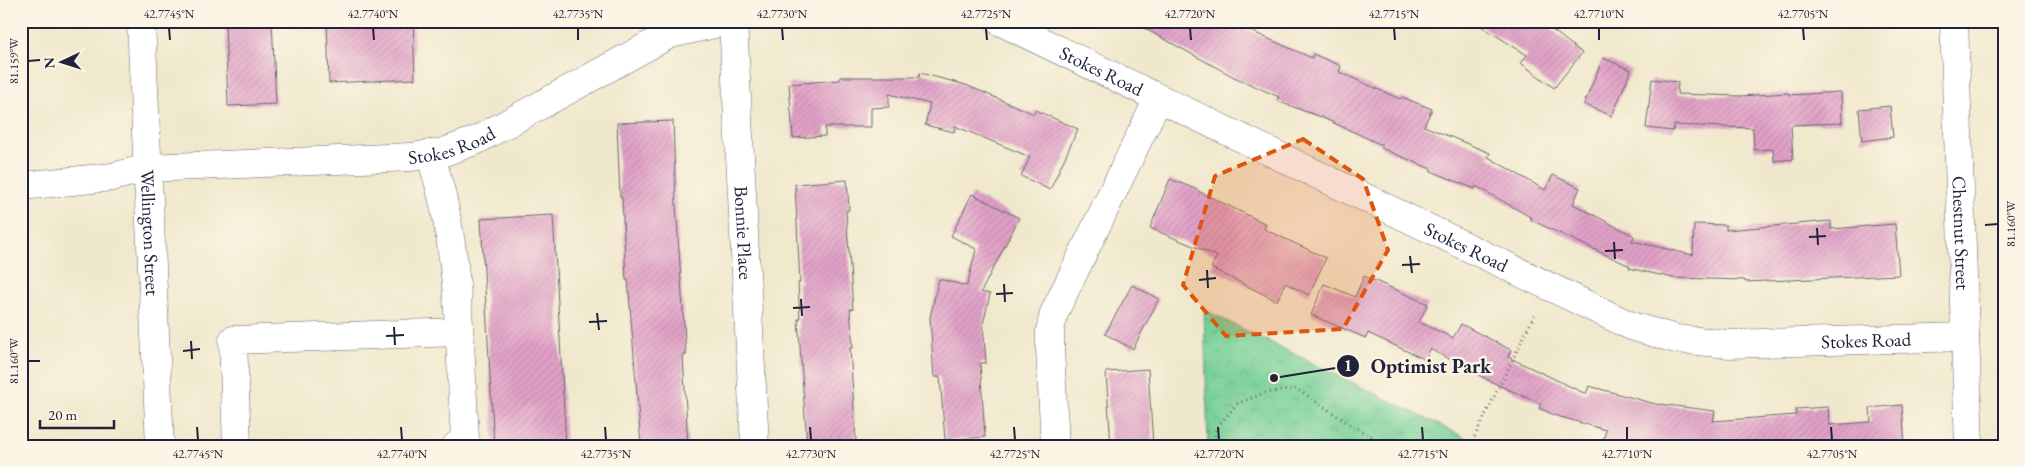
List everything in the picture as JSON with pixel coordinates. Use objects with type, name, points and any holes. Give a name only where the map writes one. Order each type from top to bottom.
[{"type":"street","name":"Wellington Street","points":[[141,21],[160,446]]},
{"type":"street","name":"Stokes Road","points":[[21,186],[112,177],[148,168],[402,157],[444,152],[477,140],[670,34],[728,21]]},
{"type":"street","name":"Bonnie Place","points":[[734,21],[755,446]]},
{"type":"street","name":"Stokes Road","points":[[999,21],[1630,326],[1676,338],[1730,344],[1965,337]]},
{"type":"street","name":"Chestnut Street","points":[[1954,21],[1969,446]]},
{"type":"street","points":[[1055,446],[1050,348],[1050,331],[1054,314],[1158,98]]},
{"type":"street","points":[[430,154],[440,185],[454,259],[465,438],[456,446]]},
{"type":"street","points":[[237,446],[233,340],[459,332]]},
{"type":"path","points":[[1470,446],[1535,314]]},
{"type":"path","points":[[1214,446],[1216,428],[1237,404],[1264,393],[1297,390],[1351,425],[1382,442],[1395,446]]},
{"type":"highlighted area","points":[[1303,139],[1363,179],[1388,250],[1343,329],[1226,336],[1183,285],[1215,176]]},
{"type":"green space","points":[[1204,310],[1482,446],[1208,446]]},
{"type":"building","points":[[225,21],[272,21],[276,104],[228,106]]},
{"type":"building","points":[[327,21],[413,21],[415,79],[329,83]]},
{"type":"building","points":[[1131,21],[1228,21],[1312,58],[1313,54],[1341,66],[1339,72],[1400,99],[1402,97],[1432,109],[1424,126],[1490,153],[1488,157],[1545,190],[1553,175],[1580,188],[1573,204],[1634,236],[1632,241],[1693,255],[1694,224],[1726,225],[1726,230],[1831,221],[1831,229],[1895,224],[1899,275],[1745,282],[1745,280],[1673,278],[1629,268],[1630,266],[1531,220],[1532,218],[1476,186],[1475,189],[1431,171],[1431,169],[1381,148],[1382,145],[1321,117],[1277,101],[1279,97],[1234,77]]},
{"type":"building","points":[[1473,21],[1541,21],[1582,53],[1554,88],[1521,63],[1527,55]]},
{"type":"building","points":[[1603,58],[1631,70],[1612,116],[1584,104]]},
{"type":"building","points":[[920,73],[966,85],[1034,114],[1035,110],[1078,129],[1050,190],[1021,176],[1030,157],[955,126],[954,132],[925,125],[930,104],[889,94],[889,107],[871,108],[871,127],[825,127],[825,136],[793,138],[789,84],[840,80],[840,77],[919,77]]},
{"type":"building","points":[[1652,79],[1678,82],[1677,94],[1740,96],[1841,92],[1842,123],[1791,125],[1793,159],[1774,161],[1773,149],[1754,150],[1753,128],[1674,125],[1673,131],[1646,128]]},
{"type":"building","points":[[1890,106],[1893,137],[1862,141],[1859,109]]},
{"type":"building","points":[[673,121],[676,206],[686,355],[683,355],[688,446],[641,446],[628,280],[626,280],[617,123]]},
{"type":"building","points":[[1170,179],[1198,190],[1266,224],[1264,229],[1326,258],[1309,295],[1285,283],[1277,301],[1211,268],[1217,256],[1150,228]]},
{"type":"building","points":[[847,180],[849,210],[846,211],[853,309],[850,309],[853,348],[850,348],[856,441],[807,444],[798,319],[800,319],[798,283],[800,283],[795,184]]},
{"type":"building","points":[[972,194],[1019,218],[981,292],[990,294],[983,324],[986,363],[980,363],[985,437],[945,440],[940,377],[934,377],[930,317],[939,279],[967,286],[976,249],[951,236]]},
{"type":"building","points":[[553,215],[566,446],[494,446],[481,219]]},
{"type":"building","points":[[1364,276],[1428,304],[1419,322],[1453,338],[1461,324],[1511,350],[1508,357],[1586,394],[1589,386],[1659,405],[1715,411],[1713,421],[1796,415],[1796,409],[1828,407],[1829,425],[1871,422],[1870,408],[1902,405],[1905,446],[1602,446],[1606,430],[1554,415],[1539,408],[1541,404],[1494,383],[1430,349],[1426,360],[1368,333],[1366,338],[1311,315],[1324,284],[1355,297]]},
{"type":"building","points":[[1132,285],[1159,299],[1133,349],[1105,334]]},
{"type":"building","points":[[1148,369],[1153,446],[1111,446],[1106,372]]},
{"type":"place","name":"Optimist Park","points":[[1274,378]]}]
